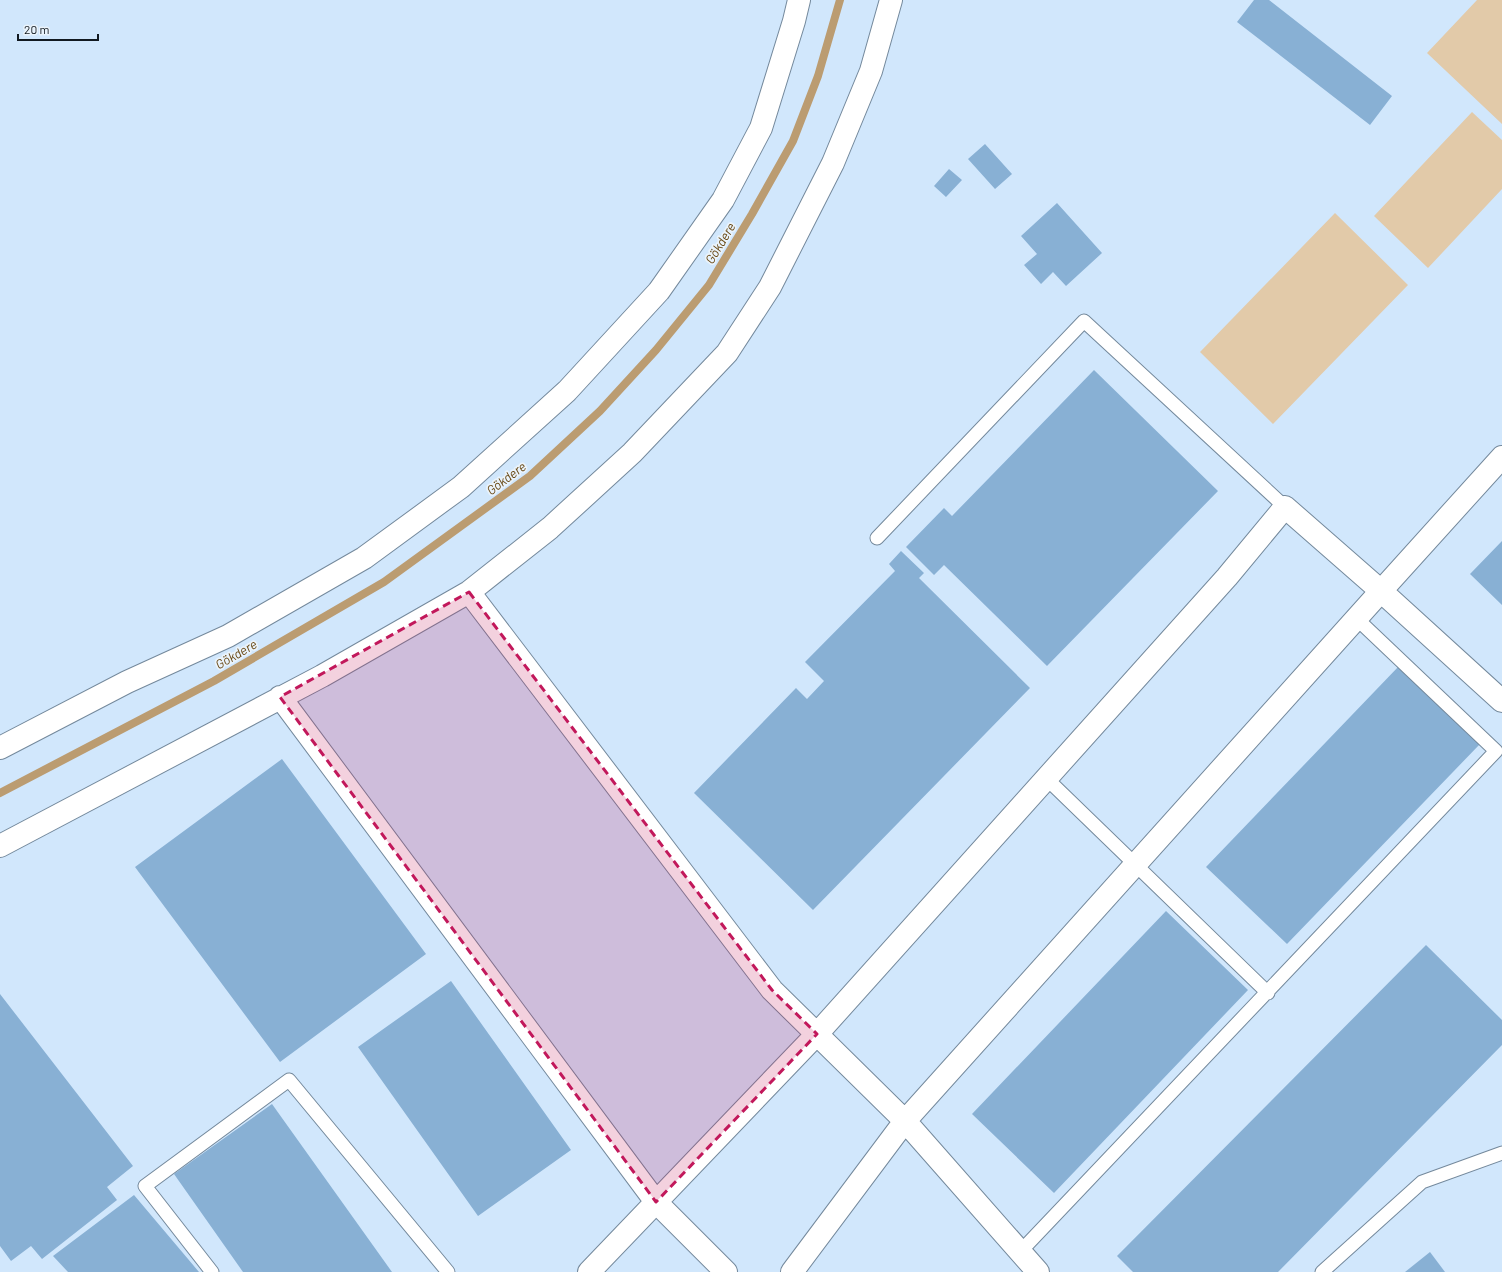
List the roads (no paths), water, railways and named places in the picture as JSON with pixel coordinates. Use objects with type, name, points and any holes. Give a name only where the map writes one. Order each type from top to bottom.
[{"type":"street","points":[[0,748],[127,682],[228,636],[364,558],[461,487],[567,391],[659,291],[723,200],[761,128],[799,0]]},
{"type":"street","points":[[0,846],[322,676],[469,592],[550,528],[632,453],[727,353],[770,287],[833,163],[871,71],[891,0]]},
{"type":"street","points":[[792,1272],[905,1120],[1502,457]]},
{"type":"street","points":[[589,1272],[817,1034],[1227,577],[1285,507],[1381,591],[1502,701]]},
{"type":"street","points":[[469,592],[772,990],[905,1120],[1038,1272]]},
{"type":"street","points":[[280,698],[656,1202],[726,1272]]},
{"type":"lane","points":[[877,538],[1084,321],[1285,507]]},
{"type":"lane","points":[[1020,1252],[1268,993],[1496,751],[1356,618]]},
{"type":"lane","points":[[1046,778],[1268,993]]},
{"type":"lane","points":[[212,1272],[145,1186],[289,1080],[448,1272]]},
{"type":"lane","points":[[1322,1272],[1422,1182],[1502,1153]]},
{"type":"waterway","name":"Gökdere","points":[[0,793],[214,681],[384,582],[530,476],[600,411],[656,350],[709,285],[752,214],[793,141],[818,76],[840,0]]}]
